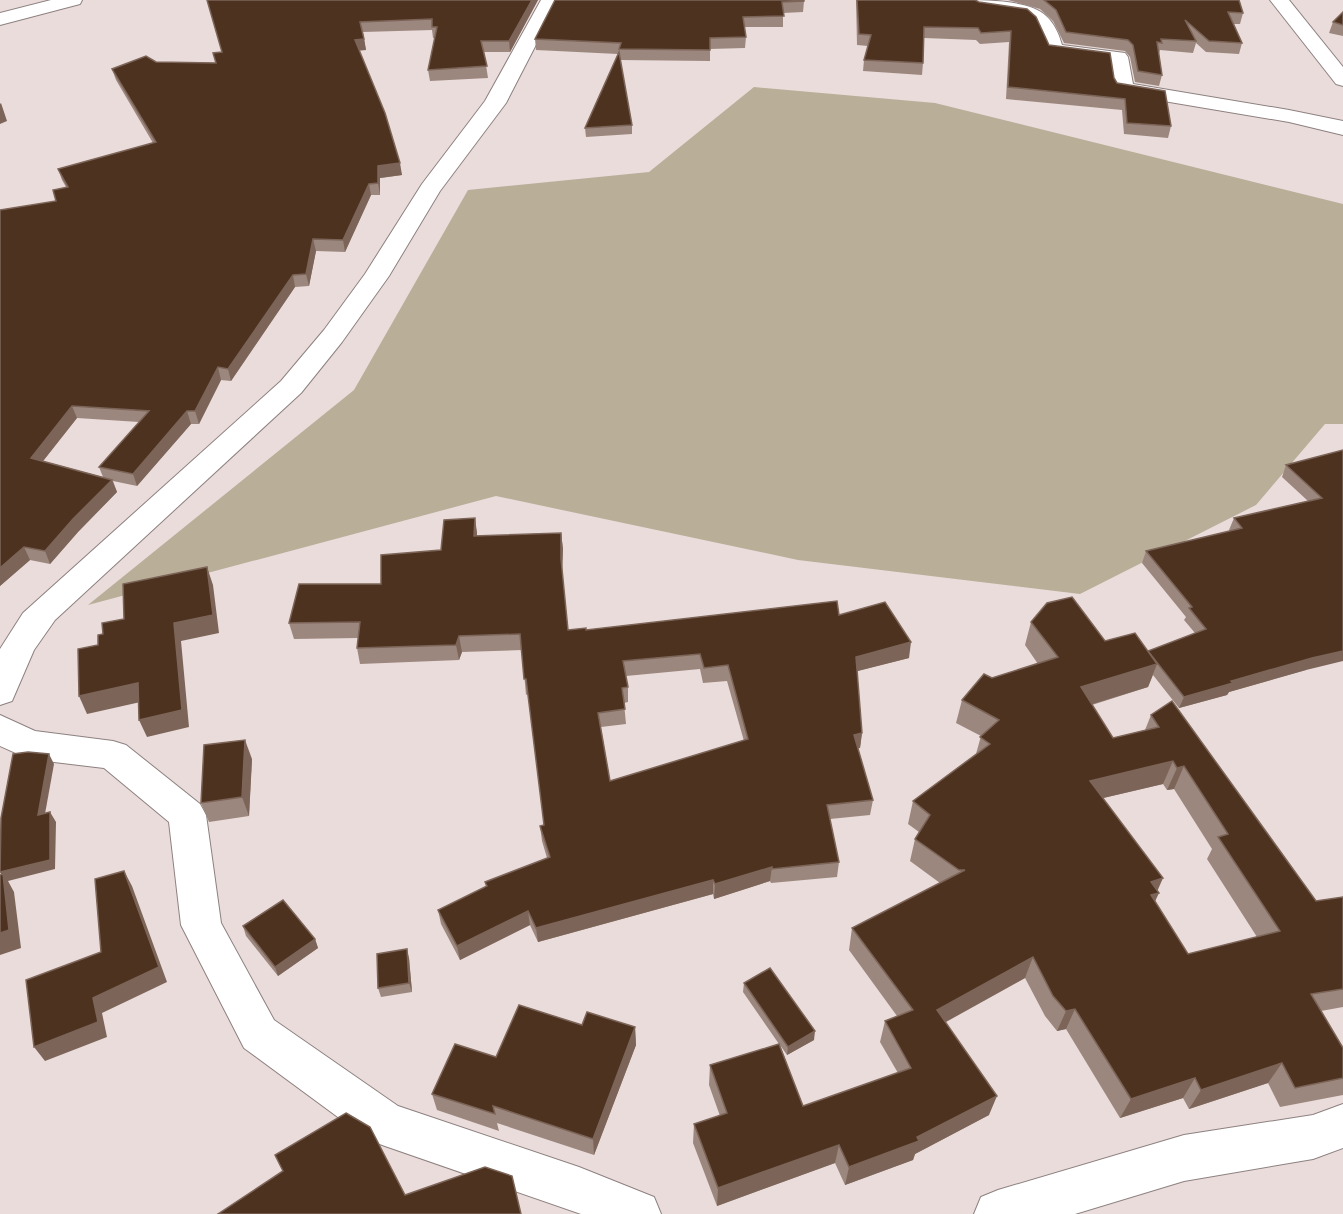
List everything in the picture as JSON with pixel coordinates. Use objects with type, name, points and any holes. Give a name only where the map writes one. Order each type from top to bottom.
[{"type":"street","points":[[0,19],[73,0]]},
{"type":"street","points":[[0,692],[9,661],[25,634],[44,612],[291,387],[333,336],[376,276],[430,189],[495,103],[550,0]]},
{"type":"street","points":[[972,0],[989,6],[1032,12],[1046,26],[1054,50],[1118,57],[1123,89],[1289,116],[1343,128]]},
{"type":"street","points":[[1279,0],[1343,80]]},
{"type":"street","points":[[0,729],[30,745],[113,755],[187,815],[201,925],[259,1034],[385,1124],[579,1190],[637,1214]]},
{"type":"street","points":[[998,1214],[1184,1158],[1313,1137],[1343,1126]]},
{"type":"shaded area","points":[[754,87],[935,103],[1343,204],[1343,424],[1325,424],[1256,505],[1080,594],[798,560],[496,496],[88,605],[354,390],[468,190],[649,172]]},
{"type":"building","points":[[207,0],[532,0],[509,41],[481,41],[487,66],[428,70],[437,27],[432,27],[432,19],[360,22],[364,39],[355,40],[385,113],[400,163],[378,166],[378,183],[369,184],[343,240],[313,239],[306,274],[293,275],[228,369],[218,367],[195,411],[187,411],[133,474],[99,467],[149,411],[72,406],[31,458],[112,480],[45,551],[24,547],[0,568],[0,210],[56,201],[53,190],[68,187],[58,169],[156,142],[112,69],[146,56],[156,62],[216,63],[213,53],[222,52]]},
{"type":"building","points":[[555,0],[804,1],[782,2],[784,16],[743,17],[746,37],[710,38],[710,50],[619,49],[621,43],[535,39]]},
{"type":"building","points":[[857,0],[975,0],[1027,9],[1036,17],[1049,45],[1110,53],[1117,83],[1165,91],[1171,126],[1127,123],[1125,99],[1008,87],[1011,31],[981,33],[978,28],[924,27],[923,63],[864,60],[871,35],[859,34]]},
{"type":"building","points":[[1044,0],[1239,0],[1243,13],[1228,12],[1242,43],[1209,41],[1185,20],[1196,41],[1161,39],[1162,43],[1157,42],[1162,75],[1138,71],[1133,45],[1128,40],[1066,32],[1056,10]]},
{"type":"building","points":[[1343,12],[1343,25],[1333,22]]},
{"type":"building","points":[[619,52],[632,125],[585,128]]},
{"type":"building","points":[[1343,450],[1343,651],[1231,681],[1233,683],[1184,697],[1148,651],[1206,629],[1189,608],[1192,607],[1146,551],[1242,528],[1234,518],[1322,498],[1286,465]]},
{"type":"building","points":[[475,518],[474,536],[561,533],[561,559],[568,630],[586,628],[586,630],[837,601],[839,615],[885,602],[911,642],[856,657],[862,733],[854,735],[873,800],[827,805],[839,862],[772,869],[772,867],[715,884],[713,880],[536,928],[528,911],[457,946],[438,910],[487,886],[485,882],[550,857],[540,826],[544,825],[520,634],[459,636],[456,645],[357,648],[360,622],[289,623],[299,584],[381,584],[381,555],[441,550],[444,520]],"holes":[[[700,654],[704,668],[728,665],[748,739],[610,781],[598,713],[625,709],[622,688],[628,687],[623,661]]]},
{"type":"building","points":[[207,567],[213,615],[174,623],[182,710],[139,720],[138,683],[79,696],[78,649],[98,645],[98,635],[103,634],[102,623],[124,619],[123,584]]},
{"type":"building","points":[[1072,597],[1105,641],[1135,633],[1157,664],[1081,687],[1113,738],[1159,727],[1151,715],[1172,701],[1316,901],[1343,897],[1343,989],[1311,994],[1343,1048],[1343,1078],[1295,1088],[1282,1063],[1201,1090],[1195,1078],[1131,1099],[1075,1009],[1066,1011],[1053,996],[1033,957],[937,1010],[997,1096],[917,1137],[919,1141],[849,1167],[839,1145],[718,1188],[694,1124],[727,1113],[710,1065],[779,1044],[803,1106],[911,1068],[885,1021],[913,1010],[852,928],[965,870],[959,870],[915,839],[930,815],[913,801],[990,744],[980,737],[999,720],[962,700],[984,674],[992,678],[1058,657],[1031,622],[1047,603]],"holes":[[[1173,761],[1177,768],[1184,766],[1228,834],[1218,837],[1280,931],[1188,954],[1151,895],[1159,893],[1151,882],[1163,878],[1090,781]]]},
{"type":"building","points":[[245,740],[242,797],[201,803],[204,745]]},
{"type":"building","points":[[28,752],[49,754],[38,815],[50,812],[50,860],[0,872],[1,818],[13,754]]},
{"type":"building","points":[[124,871],[159,967],[93,998],[98,1022],[34,1047],[26,980],[101,952],[95,879]]},
{"type":"building","points":[[3,874],[9,930],[0,933],[0,875]]},
{"type":"building","points":[[283,900],[315,939],[275,967],[243,926]]},
{"type":"building","points":[[407,949],[409,983],[378,988],[377,954]]},
{"type":"building","points":[[770,968],[815,1031],[788,1047],[744,983]]},
{"type":"building","points":[[519,1005],[582,1025],[587,1012],[635,1027],[593,1139],[493,1106],[495,1114],[432,1094],[455,1044],[496,1057]]},
{"type":"building","points":[[346,1113],[370,1127],[405,1195],[485,1167],[512,1176],[521,1214],[218,1214],[283,1171],[275,1155]]}]
